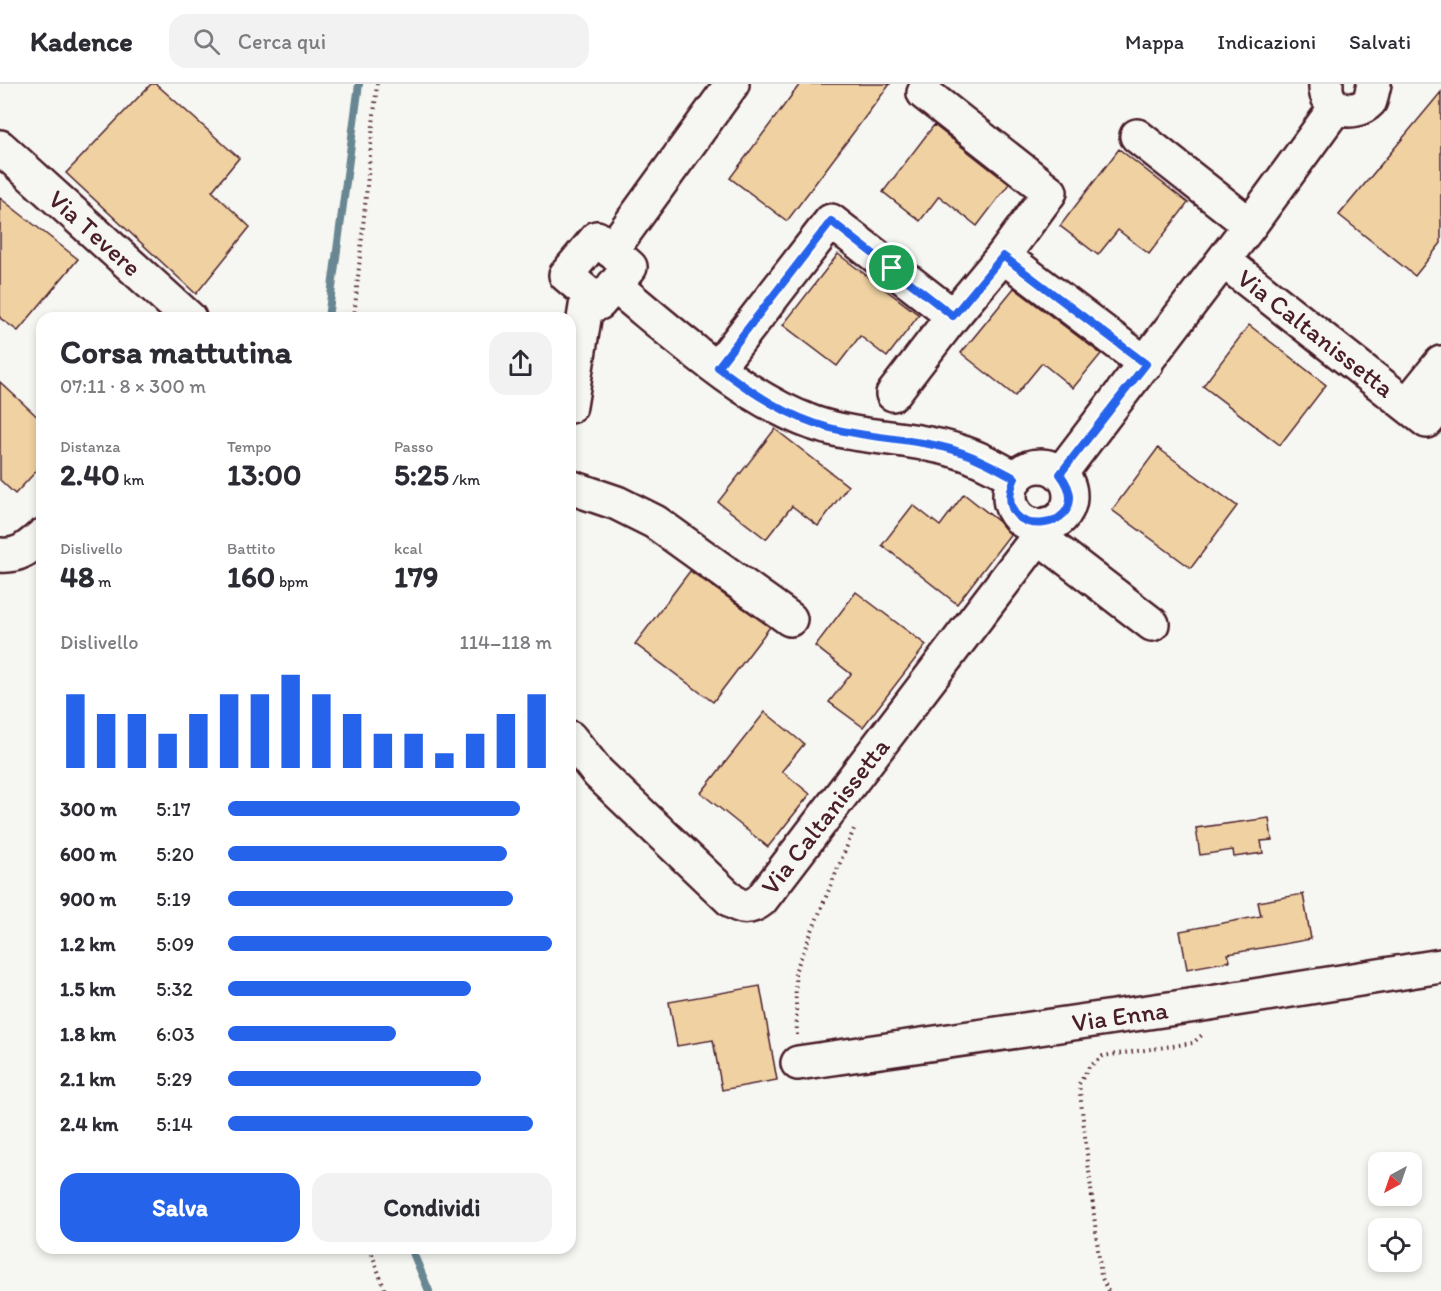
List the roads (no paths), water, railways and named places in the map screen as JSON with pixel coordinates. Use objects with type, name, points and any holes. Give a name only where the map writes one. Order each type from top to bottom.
[{"type":"street","points":[[611,251],[732,84]]},
{"type":"street","name":"Via Caltanissetta","points":[[1060,474],[1250,225],[1331,95],[1350,111],[1365,107],[1373,94],[1374,84]]},
{"type":"street","points":[[893,394],[1003,256],[1050,192],[924,93]]},
{"type":"street","name":"Via Caltanissetta","points":[[1137,136],[1250,225]]},
{"type":"street","name":"Via Tevere","points":[[0,147],[182,312]]},
{"type":"street","points":[[718,367],[831,221],[953,316]]},
{"type":"street","points":[[576,384],[601,290],[630,267],[597,238],[566,275],[601,290],[718,367],[759,397],[812,422],[850,432],[957,451],[1015,478]]},
{"type":"street","points":[[1003,256],[1146,364]]},
{"type":"street","name":"Via Caltanissetta","points":[[1224,261],[1425,410],[1441,363]]},
{"type":"street","points":[[1044,530],[1065,512],[1069,502],[1069,492],[1066,482],[1051,468],[1031,467],[1015,478],[1011,489],[1010,499],[1019,518],[1038,525],[1152,624]]},
{"type":"street","points":[[576,489],[616,503],[655,522],[790,619]]},
{"type":"street","name":"Via Caltanissetta","points":[[576,746],[598,773],[731,900],[741,906],[752,906],[761,900],[1044,530]]},
{"type":"street","points":[[0,555],[12,556],[23,552],[36,541]]},
{"type":"street","name":"Via Enna","points":[[798,1063],[1210,1003],[1441,966]]},
{"type":"waterway","points":[[329,312],[359,84]]},
{"type":"waterway","points":[[414,1254],[429,1291]]}]
